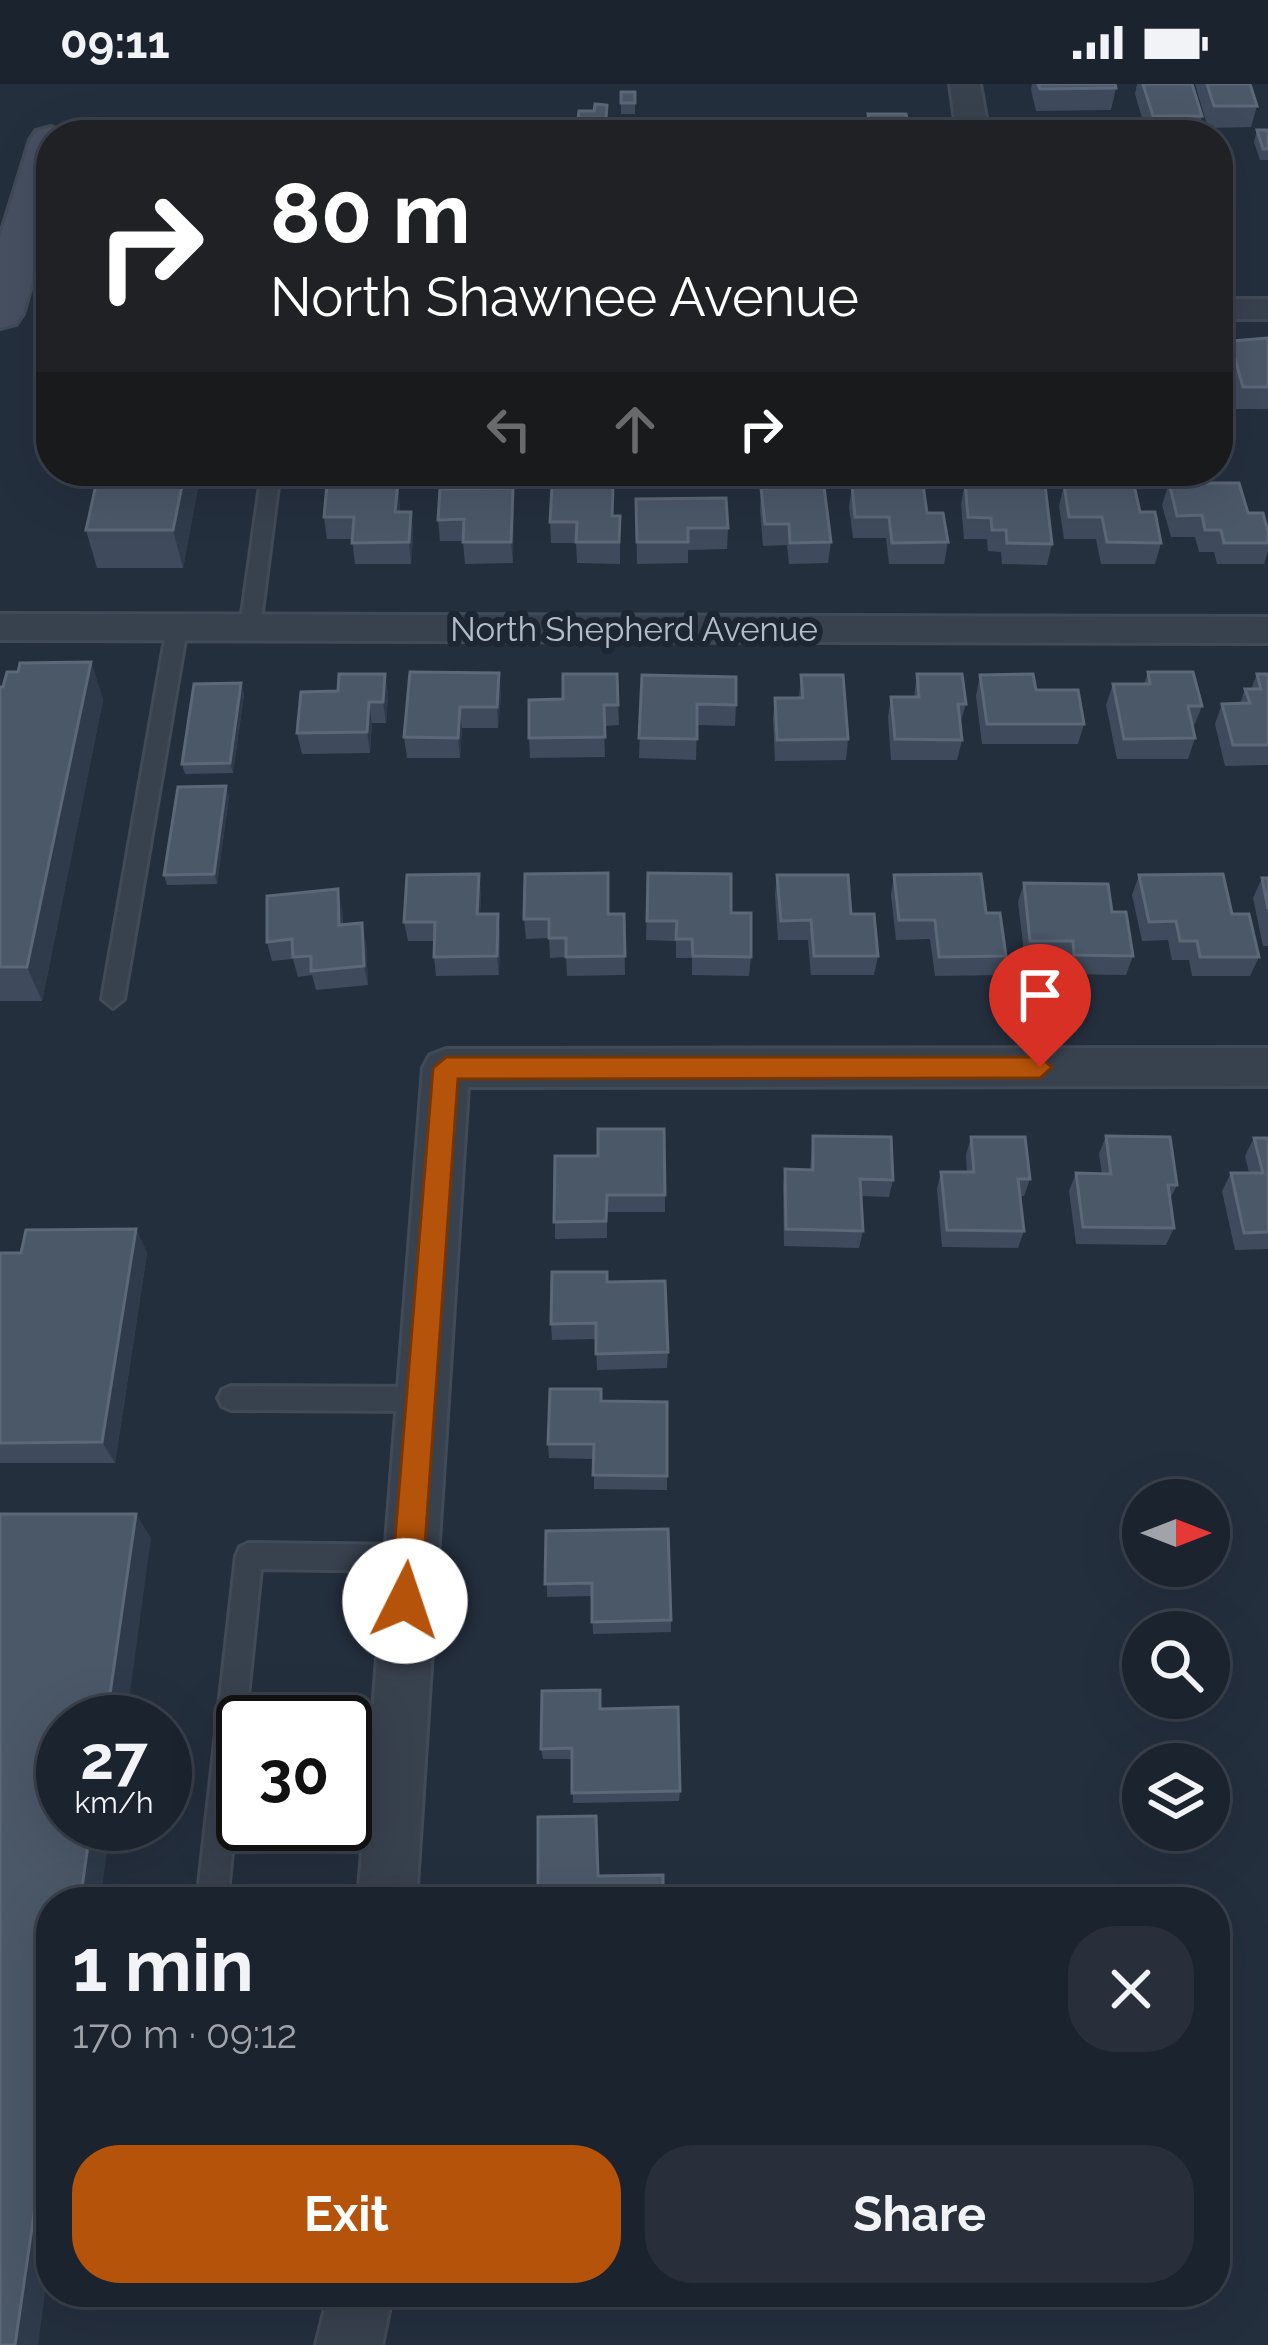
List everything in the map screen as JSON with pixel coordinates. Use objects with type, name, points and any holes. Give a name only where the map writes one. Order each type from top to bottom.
[{"type":"main road","points":[[0,314],[36,190]]},
{"type":"street","points":[[965,84],[971,120]]},
{"type":"street","points":[[1233,309],[1268,309]]},
{"type":"street","name":"North Shepherd Avenue","points":[[0,627],[1268,631]]},
{"type":"street","points":[[388,1887],[446,1068],[1268,1067]]},
{"type":"street","points":[[349,2345],[358,2307]]},
{"type":"lane","points":[[250,628],[269,486]]},
{"type":"lane","points":[[113,999],[177,628]]},
{"type":"lane","points":[[231,1398],[420,1399]]},
{"type":"lane","points":[[214,1887],[250,1556],[408,1558]]},
{"type":"building","points":[[1038,84],[1115,84],[1116,88],[1040,89]]},
{"type":"building","points":[[1143,84],[1192,84],[1202,116],[1153,116]]},
{"type":"building","points":[[1207,84],[1250,84],[1257,106],[1214,106]]},
{"type":"building","points":[[621,92],[635,92],[635,103],[621,103]]},
{"type":"building","points":[[595,104],[607,105],[606,119],[626,120],[578,120],[579,111],[594,111]]},
{"type":"building","points":[[868,114],[906,114],[907,120],[869,120]]},
{"type":"building","points":[[1257,130],[1268,130],[1268,149],[1263,149]]},
{"type":"building","points":[[1268,338],[1268,387],[1243,387],[1233,341]]},
{"type":"building","points":[[1239,483],[1248,513],[1263,513],[1268,543],[1224,543],[1221,530],[1205,530],[1202,515],[1177,516],[1170,486]]},
{"type":"building","points":[[96,486],[182,486],[173,530],[86,530]]},
{"type":"building","points":[[327,486],[398,486],[395,512],[411,512],[409,542],[352,543],[354,517],[324,517]]},
{"type":"building","points":[[552,486],[613,487],[612,516],[620,516],[619,542],[576,542],[577,522],[550,522]]},
{"type":"building","points":[[852,486],[923,486],[927,513],[943,513],[948,542],[892,543],[889,517],[855,517]]},
{"type":"building","points":[[965,486],[1045,486],[1052,544],[1007,543],[1006,530],[992,530],[991,518],[968,517]]},
{"type":"building","points":[[1064,486],[1134,486],[1140,512],[1155,512],[1161,543],[1107,542],[1102,517],[1069,517]]},
{"type":"building","points":[[824,487],[831,542],[790,543],[789,524],[765,524],[761,488]]},
{"type":"building","points":[[513,488],[511,542],[463,542],[464,519],[438,520],[440,489]]},
{"type":"building","points":[[726,498],[728,528],[688,528],[688,542],[637,542],[636,499]]},
{"type":"building","points":[[91,662],[27,967],[0,967],[0,687],[7,672],[18,672],[20,663]]},
{"type":"building","points":[[410,672],[499,673],[497,707],[460,707],[458,738],[404,737]]},
{"type":"building","points":[[1148,672],[1193,672],[1202,706],[1188,706],[1195,738],[1124,739],[1113,684],[1150,684]]},
{"type":"building","points":[[339,674],[385,674],[383,702],[369,702],[367,732],[297,733],[301,692],[338,691]]},
{"type":"building","points":[[563,674],[617,674],[618,705],[604,705],[605,737],[529,738],[529,700],[563,699]]},
{"type":"building","points":[[917,674],[962,674],[966,704],[958,704],[962,740],[895,739],[891,697],[919,697]]},
{"type":"building","points":[[1033,674],[1036,690],[1078,690],[1084,724],[987,724],[980,675]]},
{"type":"building","points":[[1257,674],[1268,674],[1268,745],[1233,745],[1222,704],[1250,703],[1245,689],[1261,689]]},
{"type":"building","points":[[642,675],[736,677],[736,705],[697,704],[697,739],[639,738]]},
{"type":"building","points":[[801,675],[843,675],[848,739],[777,740],[775,698],[803,698]]},
{"type":"building","points":[[241,683],[230,763],[182,764],[194,684]]},
{"type":"building","points":[[226,786],[214,874],[164,875],[178,787]]},
{"type":"building","points":[[608,873],[608,914],[624,914],[625,956],[566,957],[566,938],[549,938],[549,919],[524,919],[525,874]]},
{"type":"building","points":[[648,873],[731,874],[731,913],[751,913],[751,957],[693,956],[692,939],[676,939],[677,921],[647,921]]},
{"type":"building","points":[[479,874],[477,914],[498,914],[497,956],[434,957],[435,922],[404,922],[407,875]]},
{"type":"building","points":[[981,874],[986,913],[1000,913],[1006,956],[939,957],[935,920],[899,920],[894,875]]},
{"type":"building","points":[[1223,874],[1232,914],[1249,914],[1259,957],[1200,957],[1197,941],[1180,941],[1176,921],[1149,922],[1139,875]]},
{"type":"building","points":[[777,875],[848,875],[851,914],[874,914],[878,956],[814,956],[811,920],[781,921]]},
{"type":"building","points":[[1262,878],[1268,878],[1268,909]]},
{"type":"building","points":[[1024,883],[1108,884],[1112,912],[1126,912],[1133,956],[1074,955],[1073,941],[1030,941]]},
{"type":"building","points":[[338,889],[339,925],[362,923],[364,966],[311,971],[311,956],[293,957],[292,939],[267,942],[267,896]]},
{"type":"building","points":[[598,1129],[664,1129],[665,1195],[607,1195],[606,1221],[554,1222],[555,1156],[598,1156]]},
{"type":"building","points":[[813,1136],[891,1137],[893,1180],[860,1179],[863,1231],[786,1229],[785,1169],[813,1170]]},
{"type":"building","points":[[1106,1136],[1170,1137],[1177,1185],[1168,1185],[1174,1228],[1083,1227],[1076,1173],[1111,1174]]},
{"type":"building","points":[[971,1137],[1025,1137],[1030,1179],[1018,1179],[1024,1231],[947,1230],[941,1172],[974,1172]]},
{"type":"building","points":[[1254,1138],[1268,1138],[1268,1232],[1244,1233],[1231,1173],[1263,1173]]},
{"type":"building","points":[[136,1229],[102,1442],[0,1443],[0,1253],[21,1253],[26,1230]]},
{"type":"building","points":[[552,1272],[607,1272],[607,1282],[665,1281],[668,1352],[596,1354],[596,1323],[551,1324]]},
{"type":"building","points":[[550,1389],[601,1389],[601,1401],[667,1402],[667,1476],[593,1475],[594,1444],[548,1444]]},
{"type":"building","points":[[0,1514],[136,1514],[110,1695],[36,1695],[36,1851],[87,1851],[82,1887],[36,1887],[36,2200],[15,2345],[0,2345]]},
{"type":"building","points":[[668,1529],[671,1620],[592,1622],[592,1583],[545,1584],[546,1531]]},
{"type":"building","points":[[600,1690],[600,1709],[678,1707],[680,1791],[572,1793],[572,1748],[541,1749],[542,1691]]},
{"type":"building","points":[[596,1816],[598,1876],[663,1875],[663,1887],[538,1887],[538,1817]]},
{"type":"route","points":[[405,1601],[446,1068],[1040,1067]]}]
